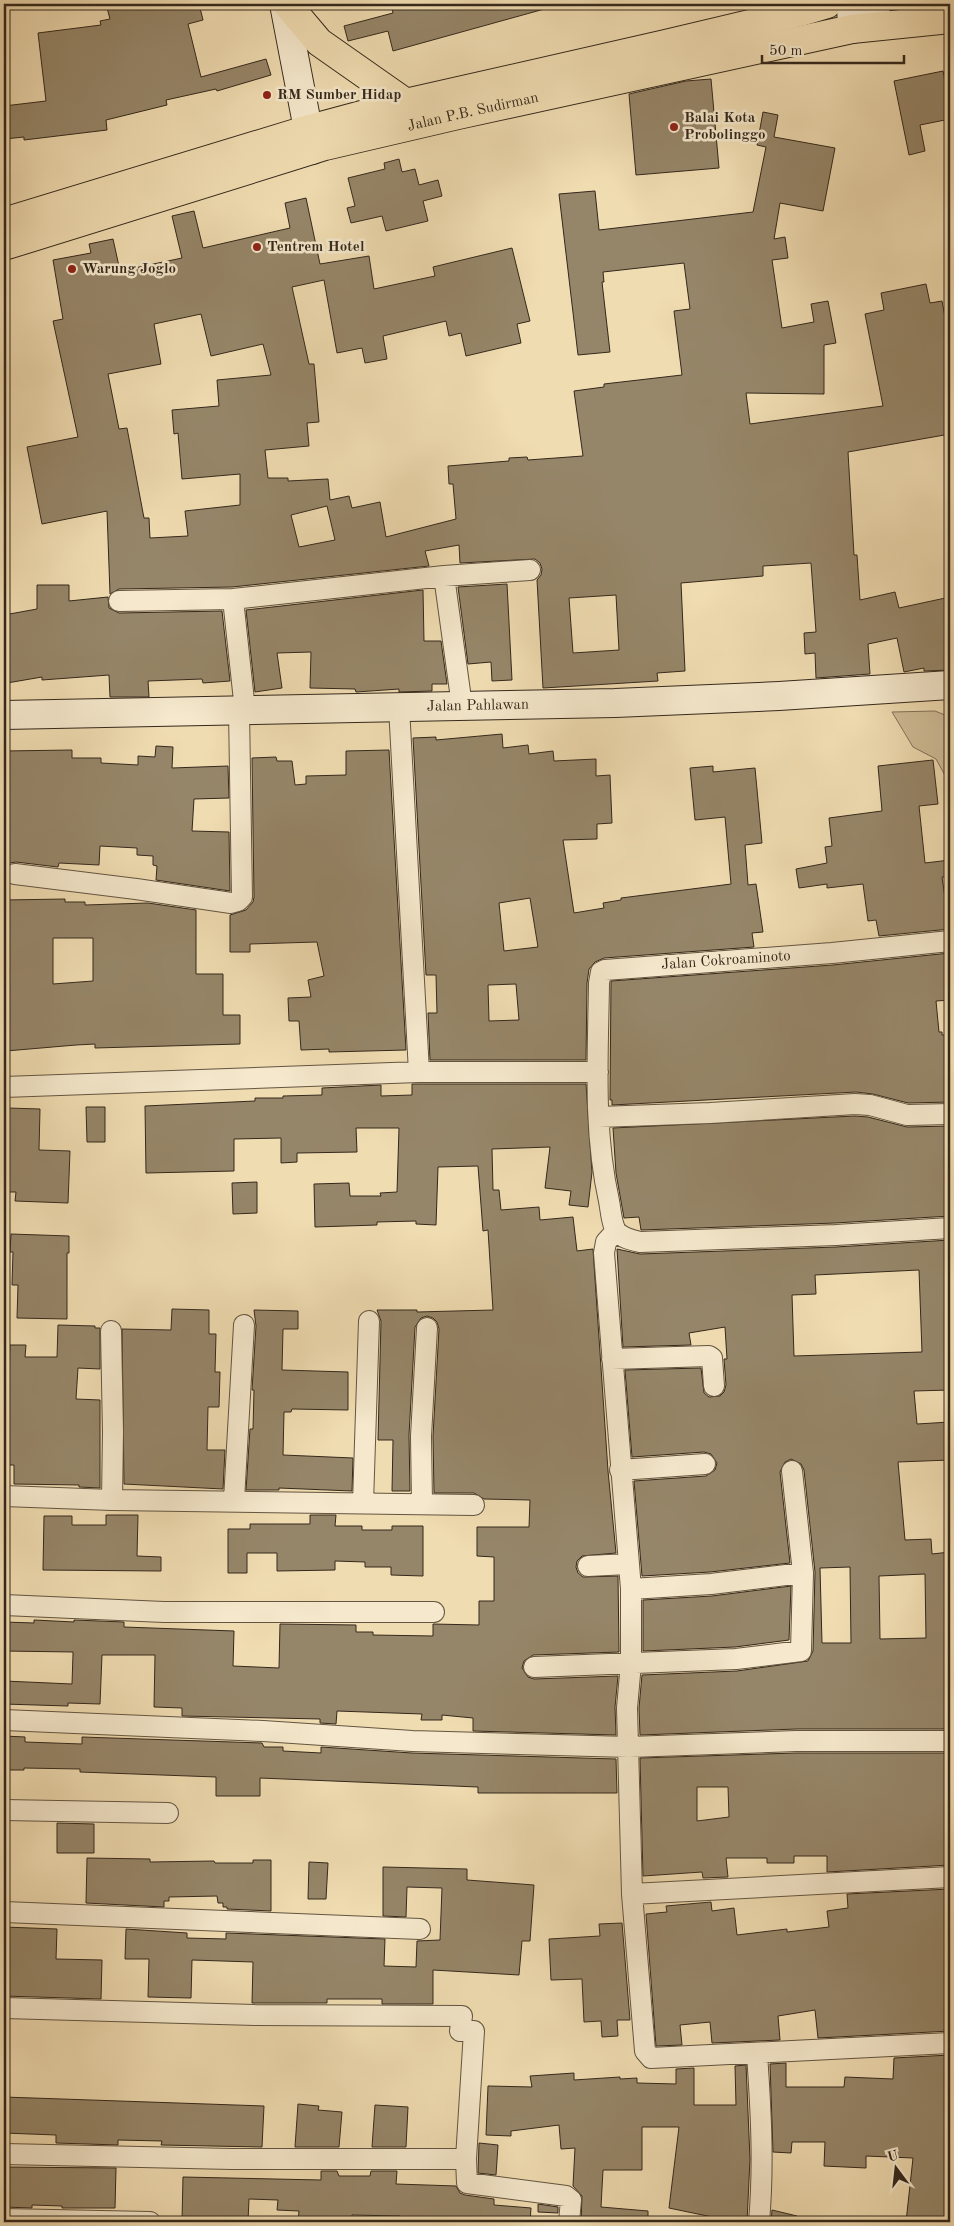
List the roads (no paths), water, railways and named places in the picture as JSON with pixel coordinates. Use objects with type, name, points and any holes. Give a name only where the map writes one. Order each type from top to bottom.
[{"type":"main road","points":[[285,4],[319,42],[406,103]]},
{"type":"main road","points":[[285,4],[309,140]]},
{"type":"main road","name":"Jalan P.B. Sudirman","points":[[4,222],[309,140],[458,114],[669,56],[828,4]]},
{"type":"main road","name":"Jalan P.B. Sudirman","points":[[4,246],[309,140],[406,103],[669,56],[864,16],[950,19]]},
{"type":"main road","name":"Jalan Pahlawan","points":[[4,715],[615,703],[945,691]]},
{"type":"street","points":[[119,601],[233,599],[444,576],[530,570]]},
{"type":"street","points":[[444,576],[462,706]]},
{"type":"street","points":[[15,874],[231,903],[238,901],[242,896],[242,710],[233,599]]},
{"type":"street","points":[[399,707],[419,1072]]},
{"type":"street","name":"Jalan Cokroaminoto","points":[[598,1072],[599,983],[601,972],[605,970],[823,954],[950,941]]},
{"type":"street","points":[[4,1087],[419,1072],[598,1072],[603,1175],[613,1223],[616,1231],[621,1236],[640,1242],[826,1236],[950,1228]]},
{"type":"street","points":[[599,1117],[710,1113],[855,1104],[870,1105],[915,1116],[950,1114]]},
{"type":"street","points":[[616,1231],[606,1242],[604,1253],[631,1589],[627,1708],[632,1894],[644,2051],[650,2058],[950,2043]]},
{"type":"street","points":[[363,1503],[369,1321]]},
{"type":"street","points":[[234,1500],[244,1325]]},
{"type":"street","points":[[422,1504],[421,1436],[427,1328]]},
{"type":"street","points":[[111,1331],[112,1500]]},
{"type":"street","points":[[612,1359],[711,1356],[714,1386]]},
{"type":"street","points":[[620,1470],[705,1464]]},
{"type":"street","points":[[534,1666],[736,1659],[801,1651],[803,1573],[792,1471]]},
{"type":"street","points":[[4,1496],[112,1500],[234,1500],[474,1505]]},
{"type":"street","points":[[588,1566],[628,1564]]},
{"type":"street","points":[[631,1589],[711,1584],[803,1573]]},
{"type":"street","points":[[4,1605],[164,1612],[434,1612]]},
{"type":"street","points":[[4,1720],[263,1731],[412,1741],[629,1747],[796,1741],[950,1741]]},
{"type":"street","points":[[4,1810],[168,1813]]},
{"type":"street","points":[[632,1894],[950,1877]]},
{"type":"street","points":[[4,1912],[420,1929]]},
{"type":"street","points":[[4,2008],[255,2015],[462,2016],[460,2031],[474,2032],[466,2160],[468,2184],[570,2198],[569,2222]]},
{"type":"street","points":[[757,2054],[763,2178],[758,2222]]},
{"type":"street","points":[[4,2154],[232,2159],[466,2160]]},
{"type":"street","points":[[4,2219],[150,2222]]},
{"type":"place","name":"RM Sumber Hidap","points":[[267,95]]},
{"type":"place","name":"Balai Kota Probolinggo","points":[[674,127]]},
{"type":"place","name":"Tentrem Hotel","points":[[257,247]]},
{"type":"place","name":"Warung Joglo","points":[[72,269]]}]
